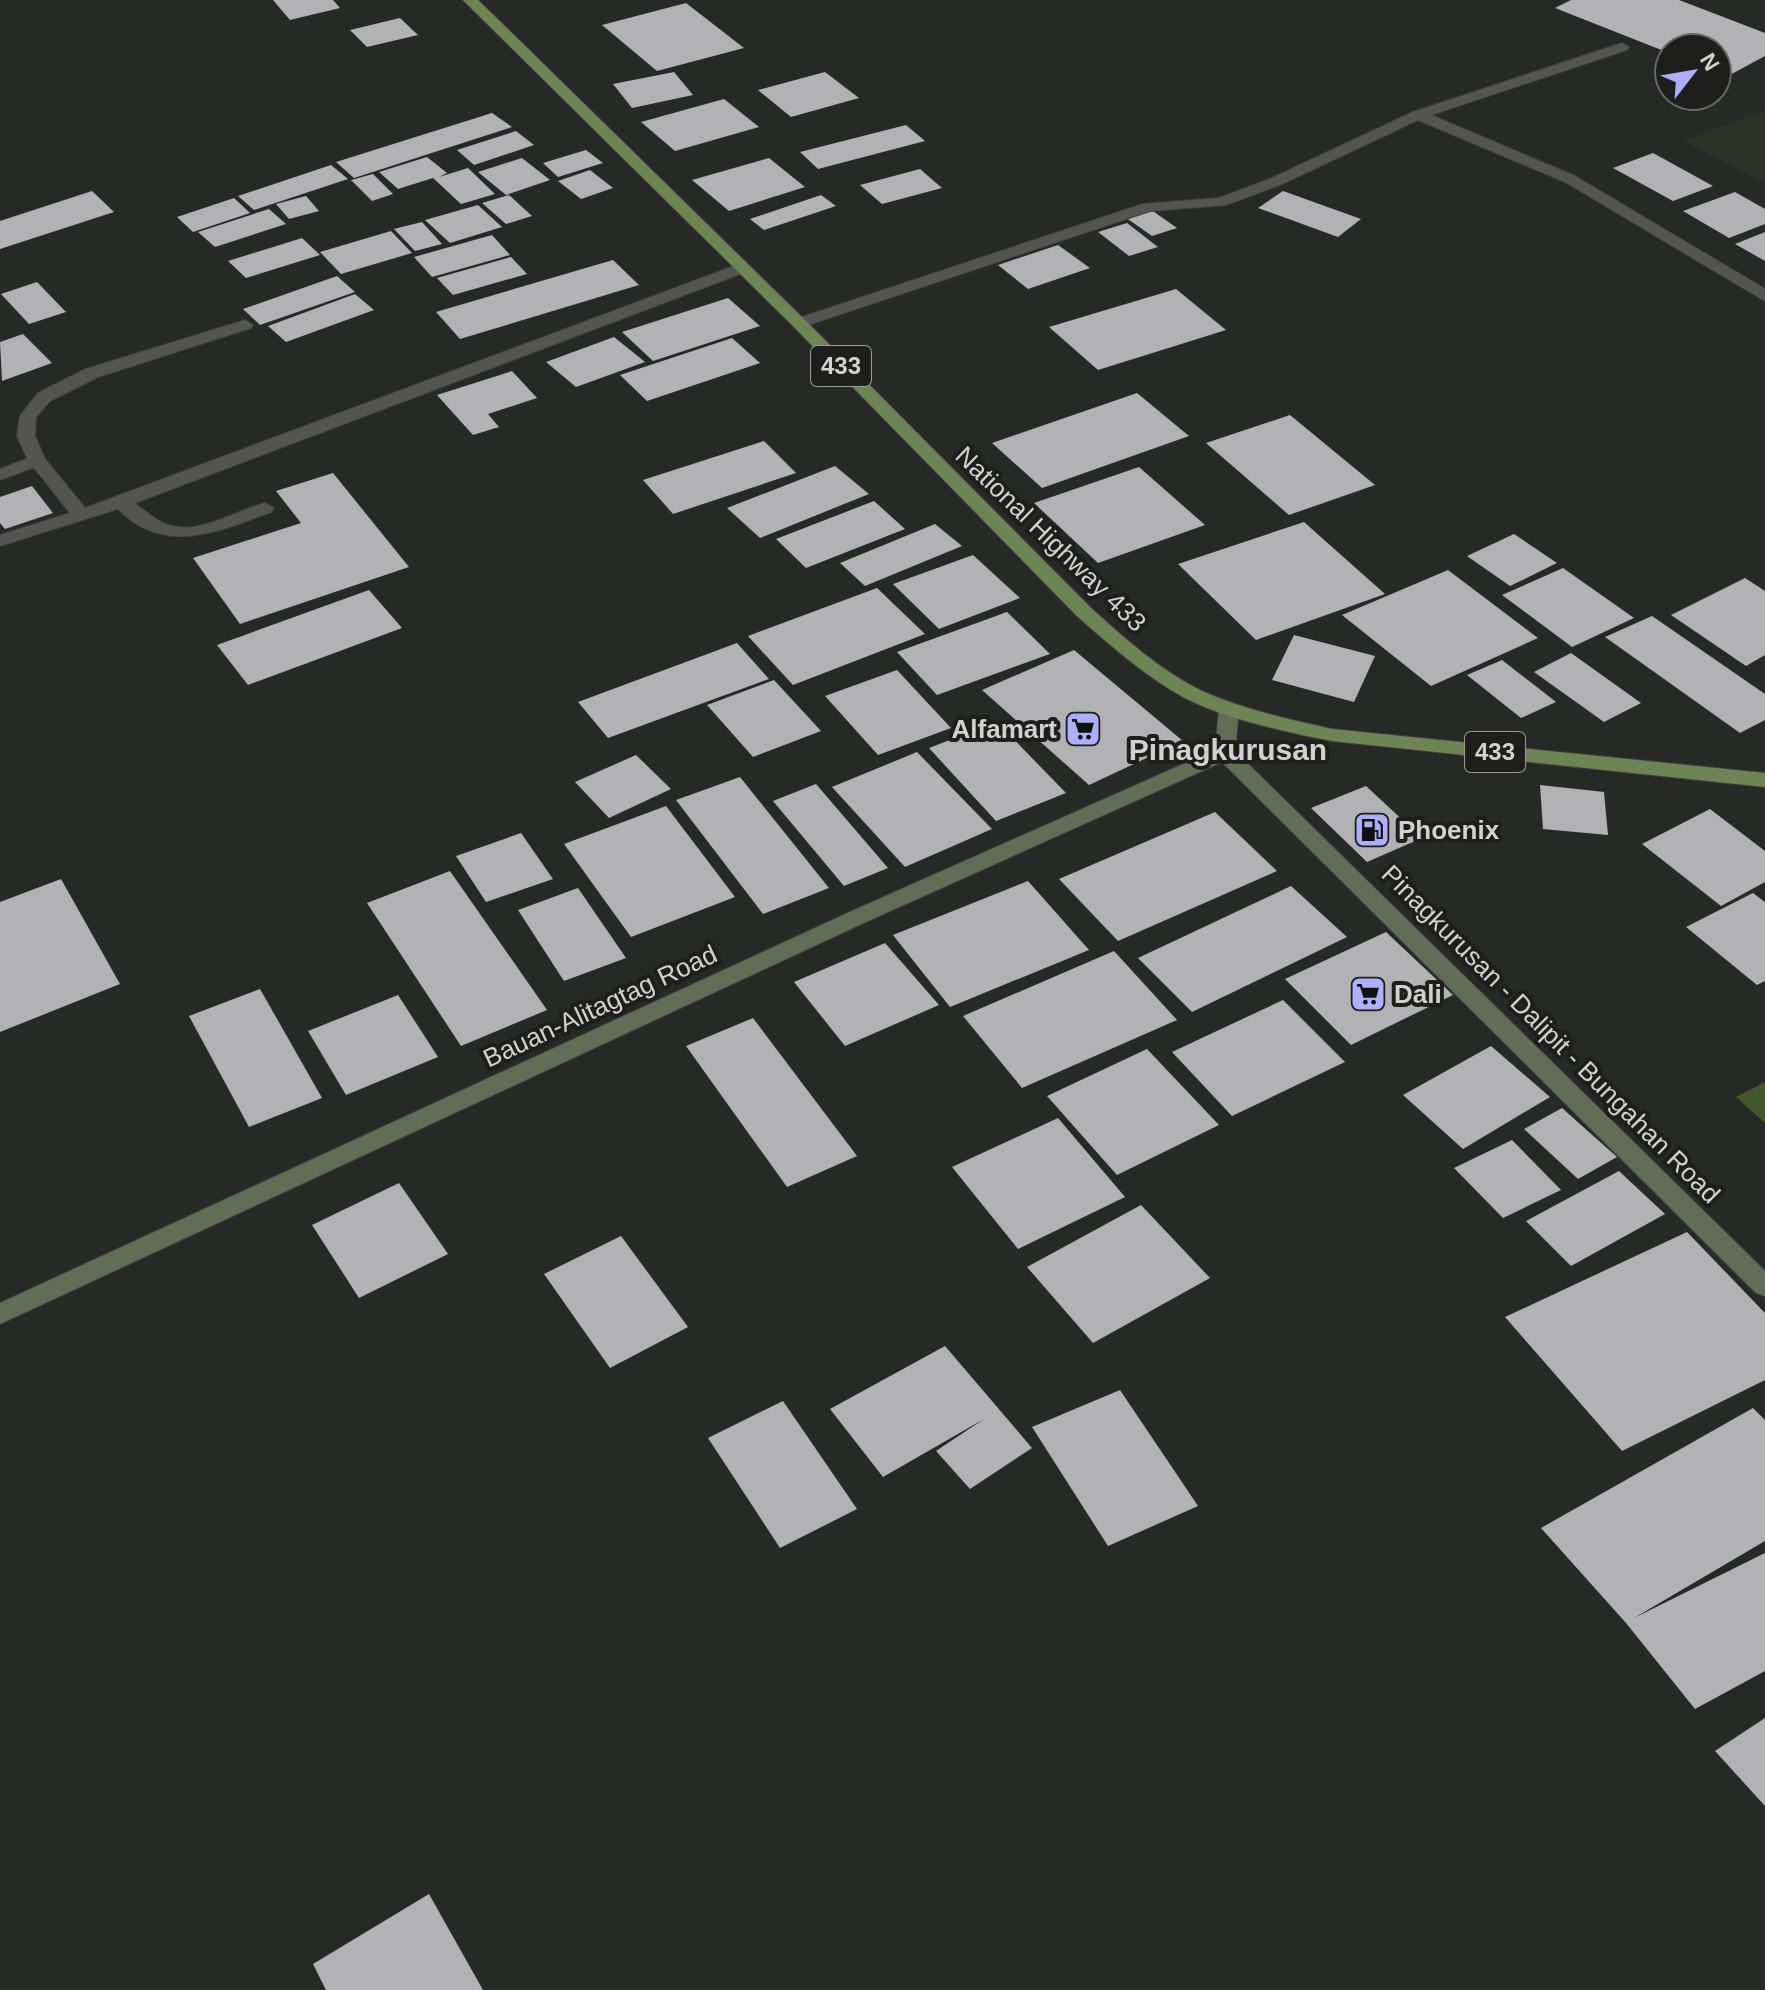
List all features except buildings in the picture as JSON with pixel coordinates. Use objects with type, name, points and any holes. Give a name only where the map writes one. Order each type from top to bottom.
[{"type":"main road","name":"National Highway 433","points":[[470,0],[799,323],[1084,612],[1129,652],[1164,677],[1193,694],[1229,709],[1332,735],[1765,780]]},
{"type":"main road","points":[[1225,753],[1229,709]]},
{"type":"main road","name":"Pinagkurusan - Dalipit - Bungahan Road","points":[[1225,753],[1765,1286]]},
{"type":"main road","name":"Bauan-Alitagtag Road","points":[[0,1314],[860,916],[1225,753]]},
{"type":"street","points":[[799,323],[1148,207],[1221,202],[1277,181],[1418,115],[1622,47]]},
{"type":"street","points":[[1418,115],[1570,179],[1765,296]]},
{"type":"street","points":[[0,541],[121,502],[742,268]]},
{"type":"street","points":[[81,515],[37,460],[26,436],[28,416],[44,397],[92,373],[245,325]]},
{"type":"street","points":[[0,475],[37,460]]},
{"type":"street","points":[[121,502],[165,532],[191,535],[265,508]]},
{"type":"shaded area","points":[[1765,110],[1765,183],[1683,141]]},
{"type":"green space","points":[[1765,1082],[1765,1123],[1736,1097]]},
{"type":"place","name":"Alfamart","points":[[1083,729]]},
{"type":"place","name":"Phoenix","points":[[1372,830]]},
{"type":"place","name":"Dali","points":[[1368,994]]},
{"type":"district","name":"Pinagkurusan","points":[[1228,750]]}]
